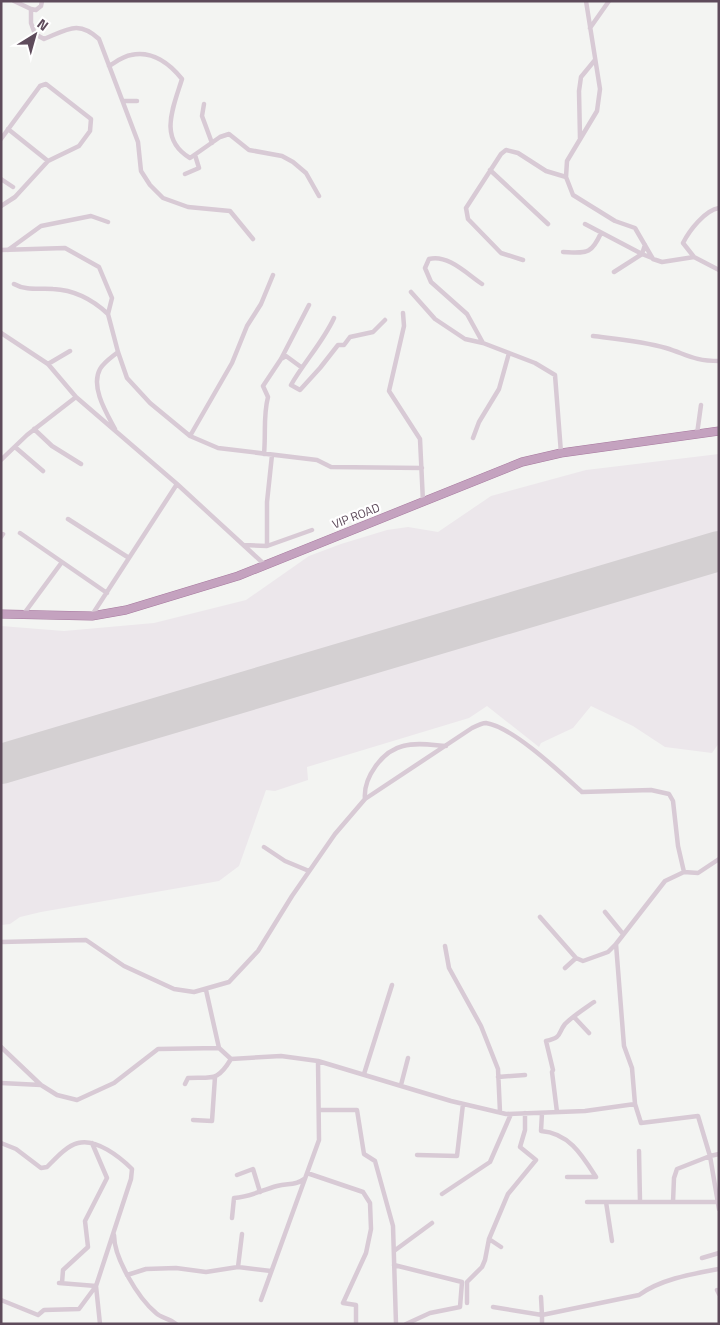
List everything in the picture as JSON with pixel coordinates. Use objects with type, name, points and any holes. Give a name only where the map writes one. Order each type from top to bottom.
[{"type":"highway","name":"VIP ROAD","points":[[1,614],[23,616],[92,616],[144,604],[238,576],[522,462],[561,453],[719,431]]},
{"type":"street","points":[[14,1],[36,10],[41,6],[42,1]]},
{"type":"street","points":[[586,1],[600,89],[597,111],[567,161],[566,177],[573,194],[615,221],[635,228],[653,259]]},
{"type":"street","points":[[590,28],[609,1]]},
{"type":"street","points":[[31,9],[31,23],[36,34],[44,39],[67,29],[81,26],[99,39],[138,142],[140,171],[163,198],[188,208],[230,211],[253,239]]},
{"type":"street","points":[[109,66],[130,55],[148,54],[172,66],[182,79],[169,118],[172,135],[179,152],[190,158],[228,134],[249,150],[282,156],[306,173],[319,196]]},
{"type":"street","points":[[580,138],[579,90],[581,77],[596,60]]},
{"type":"street","points":[[1,139],[40,86],[46,84],[91,119],[90,131],[79,146],[48,161],[15,197],[1,206]]},
{"type":"street","points":[[124,101],[137,102]]},
{"type":"street","points":[[204,104],[202,116],[212,143]]},
{"type":"street","points":[[8,129],[48,161]]},
{"type":"street","points":[[523,260],[501,253],[468,219],[466,208],[490,170],[506,150],[518,153],[546,171],[566,177]]},
{"type":"street","points":[[185,174],[199,168],[195,155]]},
{"type":"street","points":[[490,170],[548,224]]},
{"type":"street","points":[[1,180],[12,187]]},
{"type":"street","points":[[719,208],[712,209],[688,232],[683,242],[694,257],[719,270]]},
{"type":"street","points":[[7,251],[41,226],[91,216],[108,222]]},
{"type":"street","points":[[585,224],[642,254],[662,262],[694,257]]},
{"type":"street","points":[[563,252],[586,253],[594,248],[601,232]]},
{"type":"street","points":[[614,272],[642,254],[645,245]]},
{"type":"street","points":[[1,250],[66,248],[99,267],[112,298],[108,314],[127,378],[150,403],[190,436],[218,448],[317,460],[331,467],[422,468]]},
{"type":"street","points":[[482,284],[453,264],[437,257],[429,258],[425,268],[431,282],[467,314],[483,343]]},
{"type":"street","points":[[190,436],[232,363],[247,326],[260,304],[273,275]]},
{"type":"street","points":[[14,284],[22,288],[54,289],[77,293],[94,302],[108,314]]},
{"type":"street","points":[[411,292],[435,318],[465,339],[483,343],[535,363],[555,375],[561,453]]},
{"type":"street","points":[[264,454],[266,428],[263,414],[268,397],[263,386],[282,359],[310,305]]},
{"type":"street","points":[[403,313],[404,326],[389,392],[420,439],[423,502]]},
{"type":"street","points":[[334,318],[326,335],[301,367],[291,385],[300,390],[338,344],[344,345],[350,337],[373,332],[385,320]]},
{"type":"street","points":[[1,333],[48,364],[76,397],[177,484],[264,564]]},
{"type":"street","points":[[594,336],[635,341],[666,348],[699,361],[719,361]]},
{"type":"street","points":[[48,364],[70,351]]},
{"type":"street","points":[[117,432],[103,406],[98,381],[100,370],[118,352]]},
{"type":"street","points":[[473,438],[479,422],[499,389],[509,353]]},
{"type":"street","points":[[282,359],[286,356],[291,358],[301,367]]},
{"type":"street","points":[[1,460],[34,430],[76,397]]},
{"type":"street","points":[[697,434],[701,406]]},
{"type":"street","points":[[34,430],[52,446],[81,464]]},
{"type":"street","points":[[15,447],[43,471]]},
{"type":"street","points":[[267,546],[267,502],[272,455]]},
{"type":"street","points":[[92,616],[177,484]]},
{"type":"street","points":[[68,519],[129,558]]},
{"type":"street","points":[[244,545],[267,546],[312,530]]},
{"type":"street","points":[[20,533],[107,593]]},
{"type":"street","points":[[23,616],[62,562]]},
{"type":"street","points":[[1,942],[86,940],[124,966],[174,989],[194,992],[229,982],[258,951],[335,834],[365,799],[472,728],[485,723],[508,733],[543,758],[582,792],[651,790],[669,794],[673,801],[678,846],[684,872]]},
{"type":"street","points":[[365,799],[364,789],[371,772],[386,756],[402,746],[425,744],[446,746]]},
{"type":"street","points":[[264,847],[285,861],[310,871]]},
{"type":"street","points":[[540,917],[576,958],[583,961],[608,952],[666,881],[684,872],[698,873],[719,859]]},
{"type":"street","points":[[605,912],[623,934]]},
{"type":"street","points":[[616,944],[624,1046],[632,1068],[635,1104],[641,1122],[698,1116],[710,1156],[716,1202],[719,1209]]},
{"type":"street","points":[[446,946],[448,968],[481,1026],[498,1069],[500,1112]]},
{"type":"street","points":[[565,968],[576,958]]},
{"type":"street","points":[[364,1074],[392,985]]},
{"type":"street","points":[[206,990],[219,1048],[231,1059],[281,1056],[318,1061],[463,1104],[511,1114],[585,1111],[635,1104]]},
{"type":"street","points":[[557,1112],[552,1072],[554,1070],[546,1041],[556,1039],[561,1034],[564,1026],[594,1002]]},
{"type":"street","points":[[574,1017],[589,1033]]},
{"type":"street","points":[[1,1047],[41,1085],[57,1095],[76,1100],[114,1083],[158,1049],[219,1048]]},
{"type":"street","points":[[401,1085],[408,1058]]},
{"type":"street","points":[[185,1084],[188,1078],[215,1077],[222,1074],[231,1059]]},
{"type":"street","points":[[261,1300],[320,1140],[318,1061]]},
{"type":"street","points":[[498,1077],[525,1076]]},
{"type":"street","points":[[193,1120],[212,1121],[215,1077]]},
{"type":"street","points":[[1,1083],[41,1085]]},
{"type":"street","points":[[417,1155],[457,1156],[463,1104]]},
{"type":"street","points":[[319,1110],[357,1110],[364,1154],[375,1161],[393,1226],[396,1324]]},
{"type":"street","points":[[467,1303],[467,1282],[482,1267],[489,1239],[512,1187],[520,1182],[536,1160],[520,1147],[525,1130],[525,1113]]},
{"type":"street","points":[[542,1113],[541,1131],[554,1132],[568,1140],[596,1177],[567,1177]]},
{"type":"street","points":[[442,1194],[490,1162],[511,1114]]},
{"type":"street","points":[[91,1142],[107,1178],[85,1220],[88,1247],[63,1270],[60,1283],[96,1286]]},
{"type":"street","points":[[1,1143],[16,1149],[41,1168],[47,1167],[77,1143],[91,1142],[123,1161],[132,1169],[131,1179],[96,1286],[79,1309],[44,1310],[38,1315],[1,1300]]},
{"type":"street","points":[[639,1151],[640,1202]]},
{"type":"street","points":[[673,1202],[674,1178],[677,1169],[719,1154]]},
{"type":"street","points":[[237,1175],[253,1169],[260,1192]]},
{"type":"street","points":[[232,1218],[234,1198],[260,1192],[278,1185],[297,1184],[306,1175]]},
{"type":"street","points":[[306,1175],[363,1192],[370,1203],[371,1229],[366,1253],[343,1303],[356,1306],[356,1324]]},
{"type":"street","points":[[587,1202],[716,1202]]},
{"type":"street","points":[[606,1202],[612,1242]]},
{"type":"street","points":[[394,1251],[432,1223]]},
{"type":"street","points":[[115,1228],[114,1238],[127,1275],[145,1303],[158,1316],[168,1317],[176,1324]]},
{"type":"street","points":[[238,1267],[242,1234]]},
{"type":"street","points":[[489,1239],[501,1246]]},
{"type":"street","points":[[702,1258],[719,1254]]},
{"type":"street","points":[[394,1265],[462,1282],[460,1307],[430,1314],[406,1324]]},
{"type":"street","points":[[127,1275],[146,1269],[176,1268],[206,1272],[238,1267],[271,1271]]},
{"type":"street","points":[[493,1308],[542,1315],[639,1295],[651,1286],[695,1273],[719,1269]]},
{"type":"street","points":[[96,1286],[100,1324]]},
{"type":"street","points":[[541,1297],[542,1324]]},
{"type":"shaded area","points":[[719,454],[719,743],[712,753],[665,747],[633,726],[591,706],[573,728],[541,743],[539,747],[487,706],[469,718],[307,767],[308,780],[275,791],[266,790],[239,866],[219,881],[41,912],[20,917],[10,924],[1,925],[1,626],[64,631],[154,623],[246,600],[309,556],[341,544],[387,530],[408,527],[438,532],[491,496],[586,470]]},
{"type":"runway","points":[[1,764],[719,551]]}]
